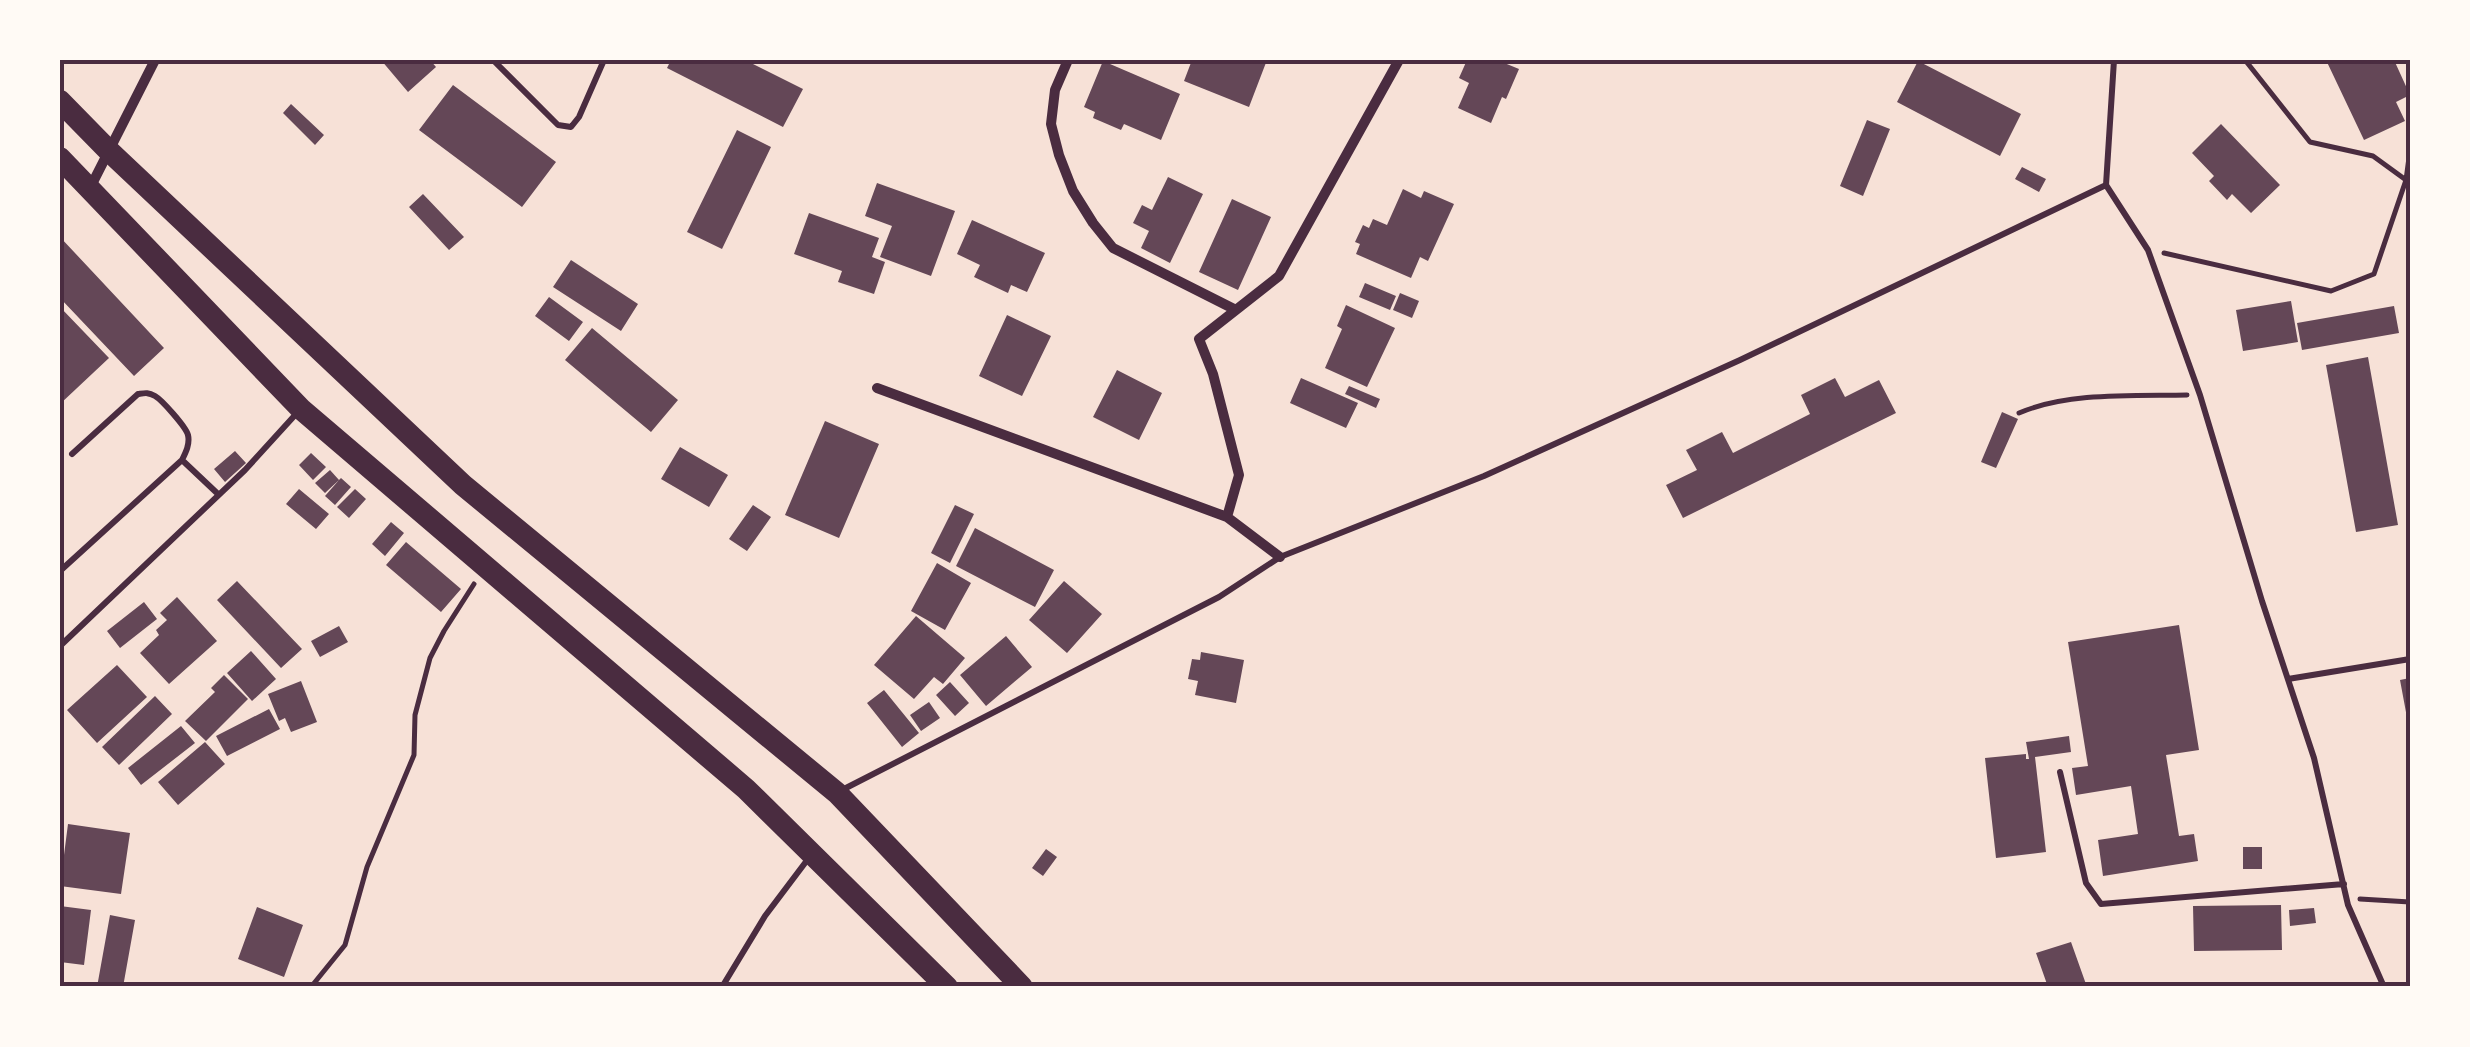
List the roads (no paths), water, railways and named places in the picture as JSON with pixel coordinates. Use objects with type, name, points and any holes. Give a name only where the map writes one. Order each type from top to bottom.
[{"type":"highway","points":[[61,104],[464,485],[836,793],[1022,987]]},
{"type":"highway","points":[[60,158],[301,409],[746,789],[947,987]]},
{"type":"street","points":[[90,188],[154,60]]},
{"type":"street","points":[[1068,60],[1055,90],[1051,124],[1074,191],[1093,223],[1113,248],[1236,310]]},
{"type":"street","points":[[1228,517],[1239,475],[1200,339],[1279,276],[1399,60]]},
{"type":"street","points":[[877,388],[1228,517],[1280,557]]},
{"type":"lane","points":[[493,60],[558,126],[570,127],[579,116],[604,60]]},
{"type":"lane","points":[[2114,60],[2106,185],[2148,250],[2200,395],[2314,758],[2347,899],[2384,987]]},
{"type":"lane","points":[[836,793],[1219,596],[1280,557],[1484,476],[1740,360],[2106,185]]},
{"type":"lane","points":[[60,571],[182,460],[188,437],[156,396],[138,394],[72,454]]},
{"type":"lane","points":[[60,646],[246,470],[301,409]]},
{"type":"lane","points":[[182,460],[218,494]]},
{"type":"lane","points":[[2288,679],[2410,659]]},
{"type":"lane","points":[[2060,772],[2086,884],[2101,904],[2344,884]]},
{"type":"lane","points":[[722,987],[766,916],[812,854]]}]
